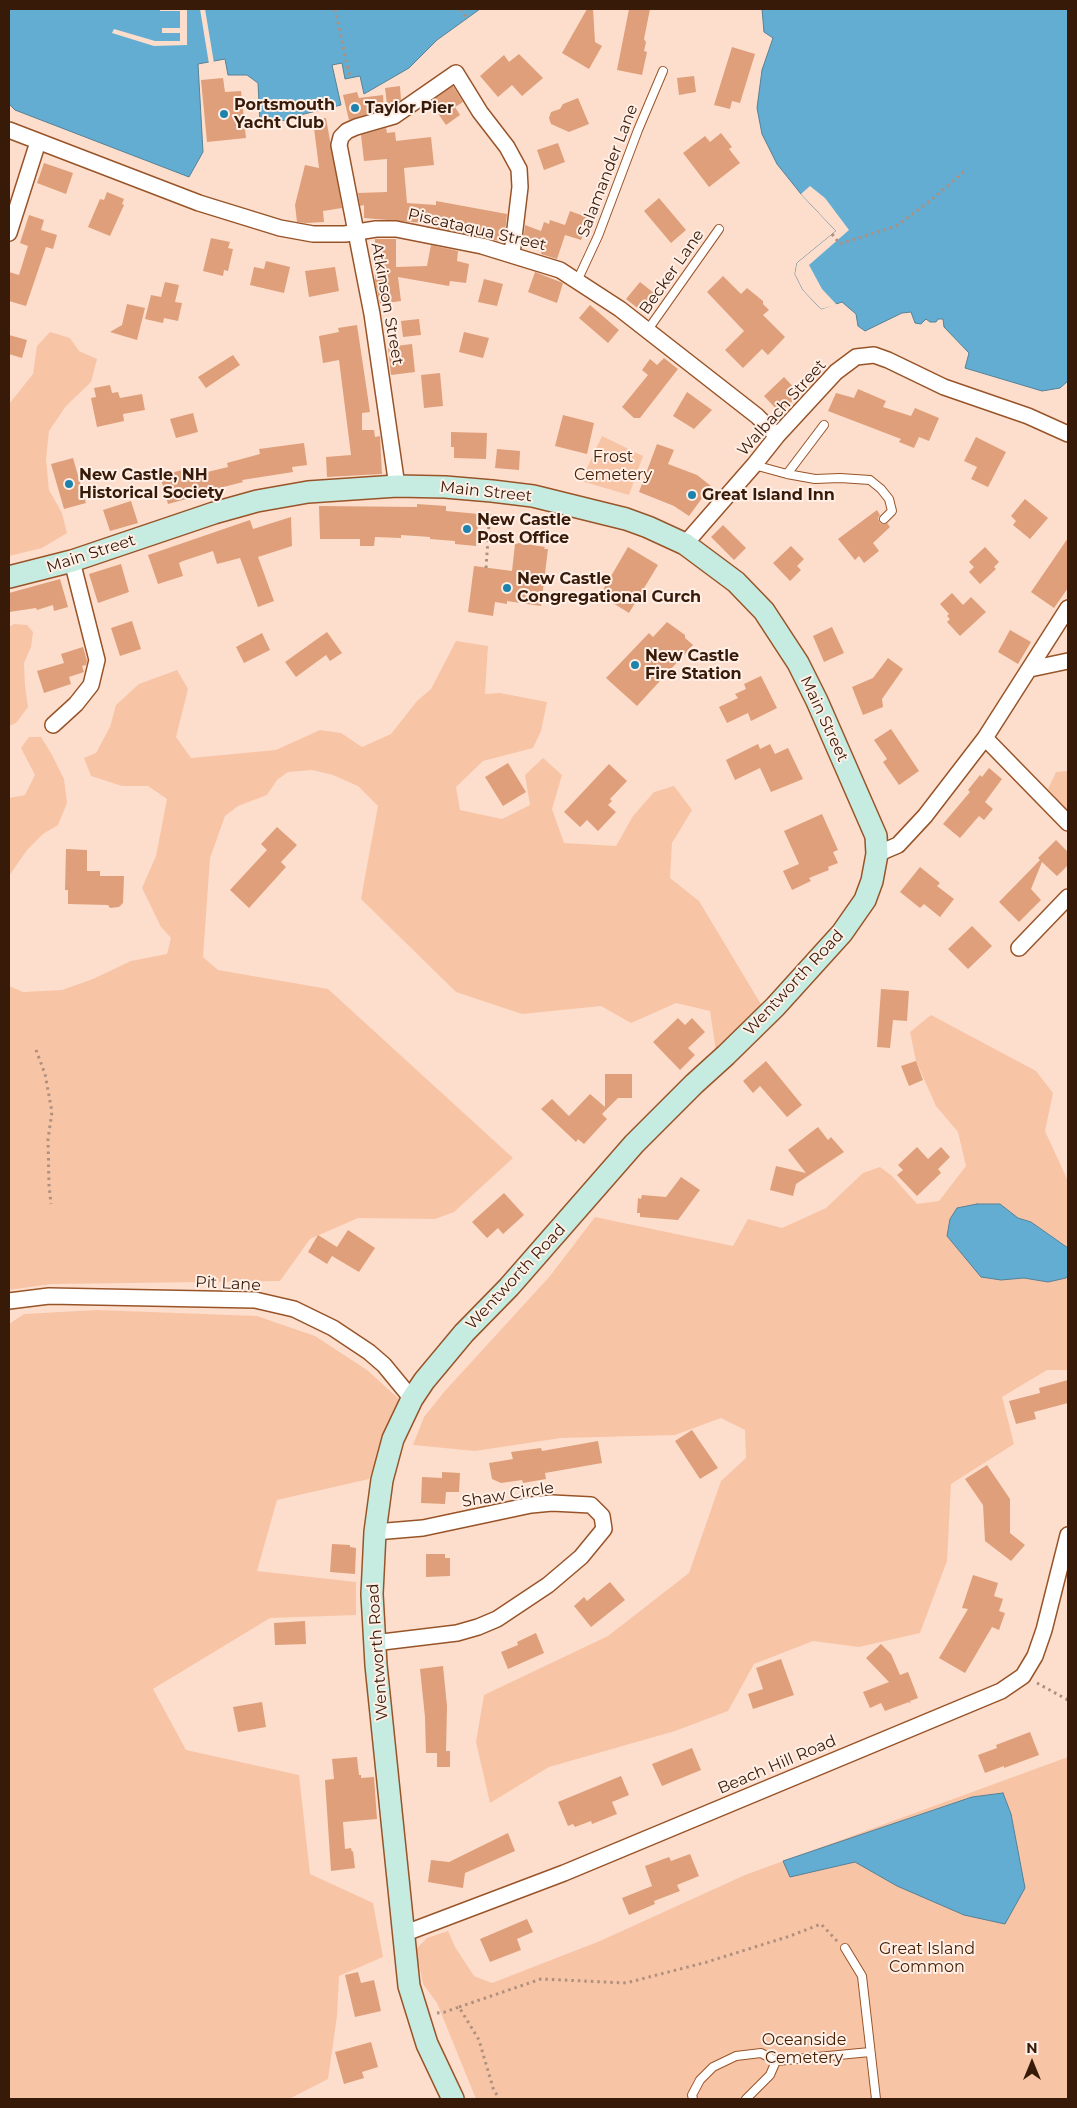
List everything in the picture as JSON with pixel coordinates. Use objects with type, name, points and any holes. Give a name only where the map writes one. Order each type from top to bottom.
[{"type":"main road","name":"Main Street","points":[[9,578],[72,561],[214,512],[257,500],[308,492],[396,486],[445,487],[533,496],[626,519],[684,544],[720,569],[751,596],[764,611],[787,645],[817,701],[876,836],[877,854]]},
{"type":"main road","name":"Wentworth Road","points":[[453,2099],[427,2044],[416,2014],[409,1986],[374,1643],[372,1594],[375,1532],[387,1459],[393,1438],[412,1399],[447,1352],[509,1287],[634,1144],[775,1007],[820,958],[865,900],[872,881],[877,854]]},
{"type":"street","name":"Atkinson Street","points":[[396,486],[372,314],[339,145],[341,136],[347,131],[394,116],[456,73],[480,112],[507,147],[519,169],[520,187],[512,254]]},
{"type":"street","name":"Piscataqua Street","points":[[9,130],[199,203],[280,228],[313,234],[396,229],[512,254],[560,270],[620,309],[757,416],[777,436]]},
{"type":"street","points":[[9,233],[38,142]]},
{"type":"street","name":"Walbach Street","points":[[684,544],[777,436],[836,372],[856,357],[874,356],[944,387],[1028,416],[1068,434]]},
{"type":"street","points":[[52,725],[76,704],[91,685],[98,660],[72,561]]},
{"type":"street","points":[[877,854],[898,845],[925,816],[985,738],[1068,608]]},
{"type":"street","points":[[1030,669],[1068,661]]},
{"type":"street","points":[[985,738],[1068,823]]},
{"type":"street","points":[[1019,948],[1068,897]]},
{"type":"street","name":"Pit Lane","points":[[9,1300],[49,1296],[255,1300],[294,1309],[333,1328],[369,1352],[384,1365],[412,1399]]},
{"type":"street","name":"Shaw Circle","points":[[374,1643],[457,1632],[478,1627],[497,1619],[548,1585],[581,1557],[604,1529],[602,1516],[591,1506],[552,1503],[532,1505],[423,1528],[375,1532]]},
{"type":"street","name":"Beach Hill Road","points":[[403,1934],[590,1862],[1001,1690],[1023,1676],[1035,1656],[1044,1630],[1068,1535]]},
{"type":"lane","name":"Salamander Lane","points":[[578,280],[598,236],[638,130],[663,71]]},
{"type":"lane","name":"Becker Lane","points":[[647,331],[719,229]]},
{"type":"lane","points":[[787,474],[824,425]]},
{"type":"lane","points":[[754,465],[815,480],[840,478],[870,480],[889,499],[892,511],[884,520]]},
{"type":"lane","points":[[845,1948],[862,1976],[876,2099]]},
{"type":"lane","points":[[693,2099],[692,2095],[700,2080],[713,2067],[736,2056],[761,2053],[776,2060],[870,2052]]},
{"type":"lane","points":[[746,2099],[770,2075],[776,2060]]},
{"type":"path","points":[[335,9],[350,78]]},
{"type":"path","points":[[461,9],[467,18]]},
{"type":"path","points":[[832,234],[840,244],[896,226],[930,201],[967,169]]},
{"type":"path","points":[[486,568],[490,507]]},
{"type":"path","points":[[36,1050],[45,1074],[52,1112],[48,1139],[51,1204]]},
{"type":"path","points":[[1023,1676],[1068,1700]]},
{"type":"path","points":[[416,2014],[444,2012],[540,1978],[626,1983],[707,1962],[790,1936],[821,1924],[845,1948]]},
{"type":"path","points":[[459,2007],[479,2040],[493,2088],[499,2099]]},
{"type":"green space","points":[[50,332],[70,338],[79,351],[97,359],[91,382],[66,406],[49,431],[46,459],[49,490],[62,513],[67,533],[42,548],[9,556],[9,404],[33,374],[37,346]]},
{"type":"green space","name":"Frost Cemetery","points":[[602,436],[643,456],[629,495],[581,481]]},
{"type":"green space","points":[[14,624],[27,625],[33,632],[31,647],[24,663],[28,707],[16,723],[9,726],[9,627]]},
{"type":"green space","points":[[456,641],[488,646],[485,694],[500,693],[547,702],[541,731],[533,748],[483,761],[456,787],[460,810],[502,819],[530,805],[525,775],[543,758],[562,775],[552,809],[564,843],[616,846],[633,816],[654,792],[674,786],[692,810],[672,843],[670,878],[699,901],[762,1006],[716,1051],[710,1011],[676,1003],[631,1023],[601,1006],[522,1014],[456,992],[361,899],[378,806],[358,786],[333,775],[312,770],[288,772],[277,780],[267,795],[238,806],[225,816],[210,858],[203,957],[218,970],[328,989],[513,1158],[454,1212],[435,1219],[358,1218],[310,1239],[280,1281],[51,1284],[9,1290],[9,986],[23,992],[62,990],[93,979],[131,961],[167,954],[171,938],[161,927],[142,888],[156,856],[167,799],[148,786],[122,786],[91,776],[84,758],[96,753],[110,727],[116,705],[139,684],[177,670],[188,689],[176,737],[191,758],[276,750],[320,730],[341,733],[362,747],[391,734],[417,701],[431,689]]},
{"type":"green space","points":[[29,737],[41,737],[52,755],[64,779],[67,803],[58,825],[43,834],[27,850],[9,876],[9,798],[25,795],[35,775],[21,748]]},
{"type":"green space","points":[[1068,771],[1068,811],[1048,789],[1056,772]]},
{"type":"green space","points":[[931,1015],[1036,1071],[1053,1093],[1045,1131],[1068,1181],[1068,1248],[1031,1222],[1018,1218],[1000,1204],[1001,1280],[1024,1278],[1048,1282],[1066,1278],[1068,1275],[1068,1370],[1047,1370],[1002,1397],[1014,1444],[951,1484],[947,1561],[920,1633],[859,1647],[813,1641],[754,1664],[728,1711],[675,1731],[549,1767],[490,1803],[476,1742],[484,1695],[608,1636],[689,1573],[721,1481],[746,1458],[745,1430],[721,1418],[675,1435],[561,1438],[475,1451],[413,1445],[424,1417],[444,1392],[550,1276],[595,1217],[733,1246],[748,1219],[782,1228],[826,1208],[863,1173],[880,1167],[892,1176],[917,1204],[939,1201],[966,1166],[958,1132],[936,1106],[916,1061],[910,1032]]},
{"type":"green space","points":[[97,1310],[257,1316],[315,1336],[367,1370],[399,1399],[369,1479],[277,1500],[257,1571],[356,1582],[356,1615],[270,1618],[153,1689],[186,1750],[299,1775],[310,1874],[373,1903],[383,1957],[339,1976],[337,2016],[328,2079],[289,2099],[9,2099],[9,1324],[24,1314]]},
{"type":"green space","name":"Great Island Common","points":[[1068,1757],[1068,2099],[476,2099],[437,2003],[423,1984],[416,1949],[427,1938],[448,1931],[455,1947],[474,1976],[492,1983],[600,1941],[745,1875]]},
{"type":"water","points":[[9,9],[480,9],[437,40],[409,68],[364,94],[360,76],[345,79],[342,63],[332,65],[341,105],[304,114],[291,120],[260,122],[258,83],[247,75],[228,75],[225,59],[198,64],[203,152],[189,177],[15,110],[9,104]]},
{"type":"water","points":[[762,9],[1068,9],[1068,381],[1060,388],[1042,391],[965,368],[969,353],[944,327],[943,319],[930,322],[926,319],[921,324],[915,323],[911,312],[902,313],[865,331],[858,326],[856,314],[842,302],[821,309],[803,290],[795,274],[797,263],[836,231],[801,194],[777,164],[762,134],[757,108],[762,70],[773,38],[764,32]]},
{"type":"water","points":[[977,1204],[1000,1204],[1018,1218],[1031,1222],[1068,1248],[1068,1275],[1066,1278],[1048,1282],[1024,1278],[1001,1280],[981,1277],[947,1236],[950,1219],[957,1208]]},
{"type":"water","points":[[1003,1793],[1011,1814],[1025,1888],[1005,1924],[964,1915],[897,1886],[855,1862],[790,1877],[783,1861],[972,1797]]},
{"type":"pier","points":[[160,9],[187,9],[187,45],[154,46],[112,33],[114,29],[155,41],[180,41],[180,33],[162,33],[162,28],[180,28],[180,11],[160,11]]},
{"type":"pier","points":[[200,9],[205,9],[214,63],[209,64]]},
{"type":"pier","points":[[810,186],[825,198],[849,230],[809,265],[822,289],[837,305],[821,309],[803,290],[795,274],[797,263],[836,231],[801,194]]},
{"type":"building","points":[[587,9],[593,9],[595,42],[602,46],[589,69],[562,53]]},
{"type":"building","points":[[629,9],[650,9],[644,39],[646,42],[644,51],[647,52],[642,75],[617,70]]},
{"type":"building","points":[[732,47],[755,54],[740,103],[732,101],[730,109],[714,105]]},
{"type":"building","points":[[519,54],[543,78],[522,96],[512,85],[498,97],[480,76],[504,55],[509,62]]},
{"type":"building","points":[[694,76],[696,92],[679,95],[677,78]]},
{"type":"building","name":"Portsmouth Yacht Club","points":[[223,78],[225,92],[241,91],[246,138],[207,142],[201,80]]},
{"type":"building","points":[[400,86],[401,100],[396,103],[387,104],[385,88]]},
{"type":"building","points":[[453,86],[463,102],[455,107],[460,115],[446,125],[430,102]]},
{"type":"building","points":[[357,92],[359,98],[383,95],[384,109],[349,120],[343,95]]},
{"type":"building","points":[[578,98],[589,124],[569,132],[551,124],[549,118],[551,112],[560,109],[563,104]]},
{"type":"building","points":[[326,118],[342,208],[323,211],[324,222],[297,222],[295,205],[305,165],[319,168],[313,120]]},
{"type":"building","points":[[386,128],[387,133],[395,132],[396,141],[431,137],[434,165],[404,168],[407,203],[436,205],[436,201],[507,214],[504,242],[434,227],[435,224],[364,218],[364,205],[360,206],[358,193],[387,192],[387,159],[364,161],[361,135]]},
{"type":"building","points":[[721,133],[732,147],[729,149],[740,163],[709,187],[683,153],[705,136],[710,142]]},
{"type":"building","points":[[558,143],[565,162],[544,170],[537,150]]},
{"type":"building","points":[[44,163],[73,173],[66,194],[37,183]]},
{"type":"building","points":[[107,192],[124,199],[122,204],[124,205],[110,236],[88,227],[100,199],[104,200]]},
{"type":"building","points":[[659,198],[686,230],[671,243],[644,211]]},
{"type":"building","points":[[570,211],[589,218],[581,240],[565,235],[557,259],[541,254],[542,250],[523,243],[525,225],[541,231],[544,222],[549,224],[550,220],[565,225]]},
{"type":"building","points":[[29,215],[44,220],[41,230],[57,235],[53,249],[46,247],[26,306],[9,301],[9,272],[19,275],[28,246],[20,243]]},
{"type":"building","points":[[211,238],[230,242],[228,248],[233,249],[228,271],[224,270],[223,276],[203,271]]},
{"type":"building","points":[[375,239],[396,239],[396,267],[427,266],[431,245],[458,251],[457,261],[469,264],[466,283],[450,281],[449,286],[398,277],[401,301],[380,304],[375,282]]},
{"type":"building","points":[[266,261],[290,267],[284,293],[250,285],[254,267],[264,269]]},
{"type":"building","points":[[335,267],[339,291],[309,297],[305,271]]},
{"type":"building","points":[[535,272],[563,283],[557,303],[528,292]]},
{"type":"building","points":[[723,276],[741,294],[747,288],[763,301],[763,304],[769,310],[763,315],[785,337],[768,355],[762,349],[743,368],[725,350],[744,331],[707,292]]},
{"type":"building","points":[[484,279],[503,284],[497,306],[478,302]]},
{"type":"building","points":[[165,282],[179,285],[175,302],[182,303],[178,321],[164,318],[163,323],[145,319],[151,295],[161,297]]},
{"type":"building","points":[[640,282],[659,297],[645,314],[626,299]]},
{"type":"building","points":[[127,304],[145,308],[137,340],[110,332],[122,325]]},
{"type":"building","points":[[590,305],[619,330],[608,343],[579,318]]},
{"type":"building","points":[[419,319],[421,335],[403,337],[401,321]]},
{"type":"building","points":[[357,325],[370,412],[362,413],[362,430],[374,430],[375,437],[380,436],[382,474],[327,477],[326,457],[351,455],[339,360],[323,363],[319,336],[339,332],[338,328]]},
{"type":"building","points":[[464,332],[489,338],[483,358],[459,352]]},
{"type":"building","points":[[9,335],[27,340],[22,358],[9,354]]},
{"type":"building","points":[[412,344],[415,372],[391,375],[388,347]]},
{"type":"building","points":[[233,355],[240,365],[206,388],[198,377]]},
{"type":"building","points":[[664,358],[678,369],[640,418],[634,418],[622,407],[648,375],[642,370],[650,359],[657,365]]},
{"type":"building","points":[[440,373],[443,406],[424,408],[421,375]]},
{"type":"building","points":[[784,377],[800,394],[780,413],[764,396]]},
{"type":"building","points":[[110,385],[112,393],[118,392],[120,398],[142,394],[145,410],[123,414],[124,421],[97,427],[91,398],[96,397],[94,388]]},
{"type":"building","points":[[858,389],[886,401],[883,407],[911,416],[915,408],[939,418],[929,441],[919,437],[914,448],[899,442],[901,439],[828,411],[836,393],[854,398]]},
{"type":"building","points":[[687,392],[712,410],[694,429],[673,416]]},
{"type":"building","points":[[193,413],[198,432],[176,438],[170,419]]},
{"type":"building","points":[[563,415],[594,423],[587,454],[555,446]]},
{"type":"building","points":[[451,432],[487,433],[486,459],[454,458],[454,447],[451,447]]},
{"type":"building","points":[[976,437],[1006,452],[988,487],[971,479],[977,467],[964,461]]},
{"type":"building","points":[[304,443],[307,465],[292,467],[293,472],[242,480],[243,482],[200,493],[201,495],[168,504],[160,476],[193,467],[195,475],[228,467],[227,463],[260,454],[259,449]]},
{"type":"building","points":[[657,444],[674,450],[668,464],[697,475],[711,486],[689,516],[674,506],[639,492]]},
{"type":"building","points":[[497,449],[520,451],[519,470],[495,468]]},
{"type":"building","name":"New Castle, NH Historical Society","points":[[73,458],[86,503],[64,509],[51,464]]},
{"type":"building","points":[[1025,499],[1048,518],[1030,539],[1013,525],[1016,521],[1011,516]]},
{"type":"building","points":[[131,501],[138,523],[110,531],[103,510]]},
{"type":"building","points":[[417,504],[446,506],[446,511],[479,514],[476,546],[455,544],[455,541],[430,539],[430,537],[401,535],[401,538],[375,537],[374,546],[360,546],[360,539],[320,539],[319,506],[417,507]]},
{"type":"building","points":[[877,510],[880,515],[878,518],[880,523],[887,523],[890,527],[873,543],[879,551],[864,563],[859,556],[855,560],[838,539]]},
{"type":"building","points":[[291,517],[292,546],[258,557],[274,601],[258,607],[240,558],[217,564],[213,551],[179,563],[183,576],[158,584],[148,555],[250,520],[253,529]]},
{"type":"building","points":[[723,525],[746,548],[734,560],[711,537]]},
{"type":"building","points":[[1068,538],[1068,588],[1054,608],[1031,592]]},
{"type":"building","name":"New Castle Congregational Curch","points":[[520,543],[548,549],[541,606],[507,601],[507,604],[495,602],[493,616],[468,612],[474,566],[512,571],[515,544]]},
{"type":"building","points":[[791,546],[804,559],[797,566],[801,570],[790,581],[773,563]]},
{"type":"building","points":[[628,547],[658,565],[629,613],[600,595]]},
{"type":"building","points":[[985,547],[999,562],[994,567],[996,569],[980,584],[969,572],[974,567],[969,562]]},
{"type":"building","points":[[121,564],[129,592],[98,603],[89,574]]},
{"type":"building","points":[[60,579],[68,607],[54,611],[53,605],[37,610],[36,608],[9,612],[9,593]]},
{"type":"building","points":[[952,593],[963,605],[971,597],[986,612],[960,636],[947,622],[950,619],[947,616],[949,614],[940,604]]},
{"type":"building","points":[[132,621],[141,649],[120,656],[111,628]]},
{"type":"building","name":"New Castle Fire Station","points":[[667,622],[685,635],[685,638],[693,645],[637,706],[606,678],[649,633],[653,637]]},
{"type":"building","points":[[832,627],[844,653],[824,662],[813,636]]},
{"type":"building","points":[[1010,630],[1031,642],[1018,664],[998,652]]},
{"type":"building","points":[[327,632],[342,653],[330,661],[326,655],[296,677],[285,662]]},
{"type":"building","points":[[262,633],[270,650],[244,663],[236,647]]},
{"type":"building","points":[[83,647],[87,661],[86,665],[82,666],[84,672],[69,677],[71,684],[44,693],[37,671],[64,663],[61,654]]},
{"type":"building","points":[[888,658],[903,669],[882,699],[883,707],[863,715],[852,687],[873,678]]},
{"type":"building","points":[[761,676],[777,708],[751,721],[748,713],[727,723],[719,707],[738,698],[735,694],[746,689],[744,684]]},
{"type":"building","points":[[891,729],[919,771],[899,785],[883,762],[887,759],[874,740]]},
{"type":"building","points":[[758,744],[760,749],[770,744],[775,754],[788,748],[803,779],[771,792],[760,768],[735,780],[726,760]]},
{"type":"building","points":[[508,763],[526,792],[503,806],[485,777]]},
{"type":"building","points":[[609,764],[627,781],[610,799],[612,801],[608,805],[616,812],[598,831],[587,820],[580,827],[564,812]]},
{"type":"building","points":[[989,768],[1002,779],[985,802],[993,809],[984,820],[979,816],[960,838],[943,824],[970,792],[968,790],[980,775],[982,777]]},
{"type":"building","points":[[822,814],[838,850],[833,852],[838,863],[828,867],[829,870],[809,878],[811,881],[792,890],[783,871],[799,864],[784,831]]},
{"type":"building","points":[[277,827],[297,845],[281,862],[286,867],[249,908],[230,890],[267,850],[261,844]]},
{"type":"building","points":[[1056,840],[1068,852],[1068,865],[1057,876],[1042,862],[1031,889],[1041,900],[1019,922],[999,902],[1040,860],[1038,858]]},
{"type":"building","points":[[66,849],[87,850],[87,871],[100,871],[100,876],[124,876],[123,903],[119,907],[110,908],[108,905],[68,904],[68,890],[65,890]]},
{"type":"building","points":[[920,867],[940,883],[937,886],[954,899],[940,917],[924,904],[920,908],[900,892]]},
{"type":"building","points":[[972,926],[992,946],[968,969],[948,949]]},
{"type":"building","points":[[881,989],[909,991],[907,1021],[893,1020],[890,1048],[877,1047]]},
{"type":"building","points":[[678,1018],[685,1025],[692,1018],[705,1032],[688,1048],[695,1055],[680,1070],[653,1042]]},
{"type":"building","points":[[766,1061],[802,1105],[787,1117],[760,1086],[753,1093],[743,1081]]},
{"type":"building","points":[[916,1061],[923,1080],[909,1086],[901,1066]]},
{"type":"building","points":[[605,1074],[632,1074],[632,1098],[618,1098],[602,1114],[607,1119],[584,1144],[578,1139],[576,1142],[541,1109],[552,1099],[569,1116],[590,1094],[605,1107]]},
{"type":"building","points":[[818,1127],[828,1140],[831,1137],[844,1152],[796,1184],[793,1196],[770,1190],[776,1166],[806,1173],[788,1150]]},
{"type":"building","points":[[917,1147],[928,1159],[941,1147],[950,1157],[938,1169],[941,1173],[917,1196],[897,1175],[903,1170],[898,1165]]},
{"type":"building","points":[[681,1177],[700,1190],[678,1220],[640,1217],[640,1213],[637,1213],[638,1198],[641,1199],[642,1195],[666,1197]]},
{"type":"building","points":[[504,1193],[524,1215],[503,1234],[498,1228],[487,1238],[472,1222]]},
{"type":"building","points":[[348,1230],[375,1248],[359,1272],[332,1256],[327,1264],[308,1252],[318,1235],[337,1247]]},
{"type":"building","points":[[1068,1380],[1068,1403],[1034,1412],[1036,1419],[1016,1424],[1009,1401],[1040,1393],[1039,1388]]},
{"type":"building","points":[[692,1430],[718,1468],[700,1479],[675,1441]]},
{"type":"building","points":[[598,1441],[602,1463],[545,1473],[546,1479],[523,1483],[522,1480],[501,1483],[492,1479],[489,1463],[513,1459],[511,1452],[541,1448],[542,1451]]},
{"type":"building","points":[[987,1465],[1010,1499],[1010,1533],[1025,1545],[1011,1561],[985,1541],[983,1505],[965,1479]]},
{"type":"building","points":[[442,1472],[460,1473],[459,1492],[446,1492],[445,1504],[421,1503],[422,1477],[442,1478]]},
{"type":"building","points":[[332,1544],[350,1545],[350,1547],[356,1548],[355,1574],[330,1572]]},
{"type":"building","points":[[426,1554],[445,1554],[445,1558],[450,1558],[450,1576],[426,1577]]},
{"type":"building","points":[[973,1575],[998,1583],[994,1596],[1003,1599],[999,1611],[1005,1613],[999,1630],[992,1627],[965,1673],[939,1658],[968,1609],[962,1608]]},
{"type":"building","points":[[610,1582],[625,1600],[591,1627],[574,1606],[584,1597],[587,1601]]},
{"type":"building","points":[[305,1621],[306,1644],[275,1645],[274,1623]]},
{"type":"building","points":[[536,1633],[544,1653],[508,1669],[501,1652],[518,1645],[517,1642]]},
{"type":"building","points":[[881,1644],[891,1654],[900,1675],[908,1672],[918,1698],[910,1701],[911,1704],[909,1702],[885,1711],[881,1703],[870,1708],[863,1692],[889,1682],[866,1658]]},
{"type":"building","points":[[781,1659],[794,1695],[753,1709],[748,1694],[763,1689],[756,1668]]},
{"type":"building","points":[[443,1666],[447,1706],[446,1751],[450,1751],[450,1767],[437,1767],[437,1753],[426,1753],[425,1717],[420,1669]]},
{"type":"building","points":[[262,1702],[266,1727],[238,1732],[233,1707]]},
{"type":"building","points":[[1030,1732],[1039,1755],[985,1773],[978,1755],[997,1748],[996,1745]]},
{"type":"building","points":[[692,1748],[701,1770],[662,1786],[652,1764]]},
{"type":"building","points":[[357,1757],[361,1778],[374,1777],[377,1819],[343,1822],[345,1849],[351,1848],[353,1851],[355,1868],[331,1871],[325,1780],[334,1779],[332,1759]]},
{"type":"building","points":[[621,1776],[629,1795],[612,1802],[617,1814],[592,1824],[591,1821],[575,1827],[573,1824],[568,1826],[558,1802]]},
{"type":"building","points":[[508,1833],[515,1851],[465,1873],[463,1888],[428,1882],[431,1860],[449,1862]]},
{"type":"building","points":[[690,1854],[699,1876],[677,1885],[680,1891],[654,1901],[655,1904],[629,1915],[622,1898],[652,1886],[645,1866],[669,1857],[671,1861]]},
{"type":"building","points":[[527,1919],[533,1932],[517,1939],[521,1950],[490,1962],[480,1939]]},
{"type":"building","points":[[358,1972],[361,1983],[374,1980],[381,2011],[355,2017],[345,1975]]},
{"type":"building","points":[[371,2042],[378,2067],[362,2072],[364,2078],[344,2084],[335,2052]]},
{"type":"place","name":"Taylor Pier","points":[[355,108]]},
{"type":"place","name":"Portsmouth Yacht Club","points":[[224,114]]},
{"type":"place","name":"New Castle, NH Historical Society","points":[[69,484]]},
{"type":"place","name":"Great Island Inn","points":[[692,495]]},
{"type":"place","name":"New Castle Post Office","points":[[467,529]]},
{"type":"place","name":"New Castle Congregational Curch","points":[[507,588]]},
{"type":"place","name":"New Castle Fire Station","points":[[635,665]]},
{"type":"park label","name":"Oceanside Cemetery","points":[[804,2049]]}]
